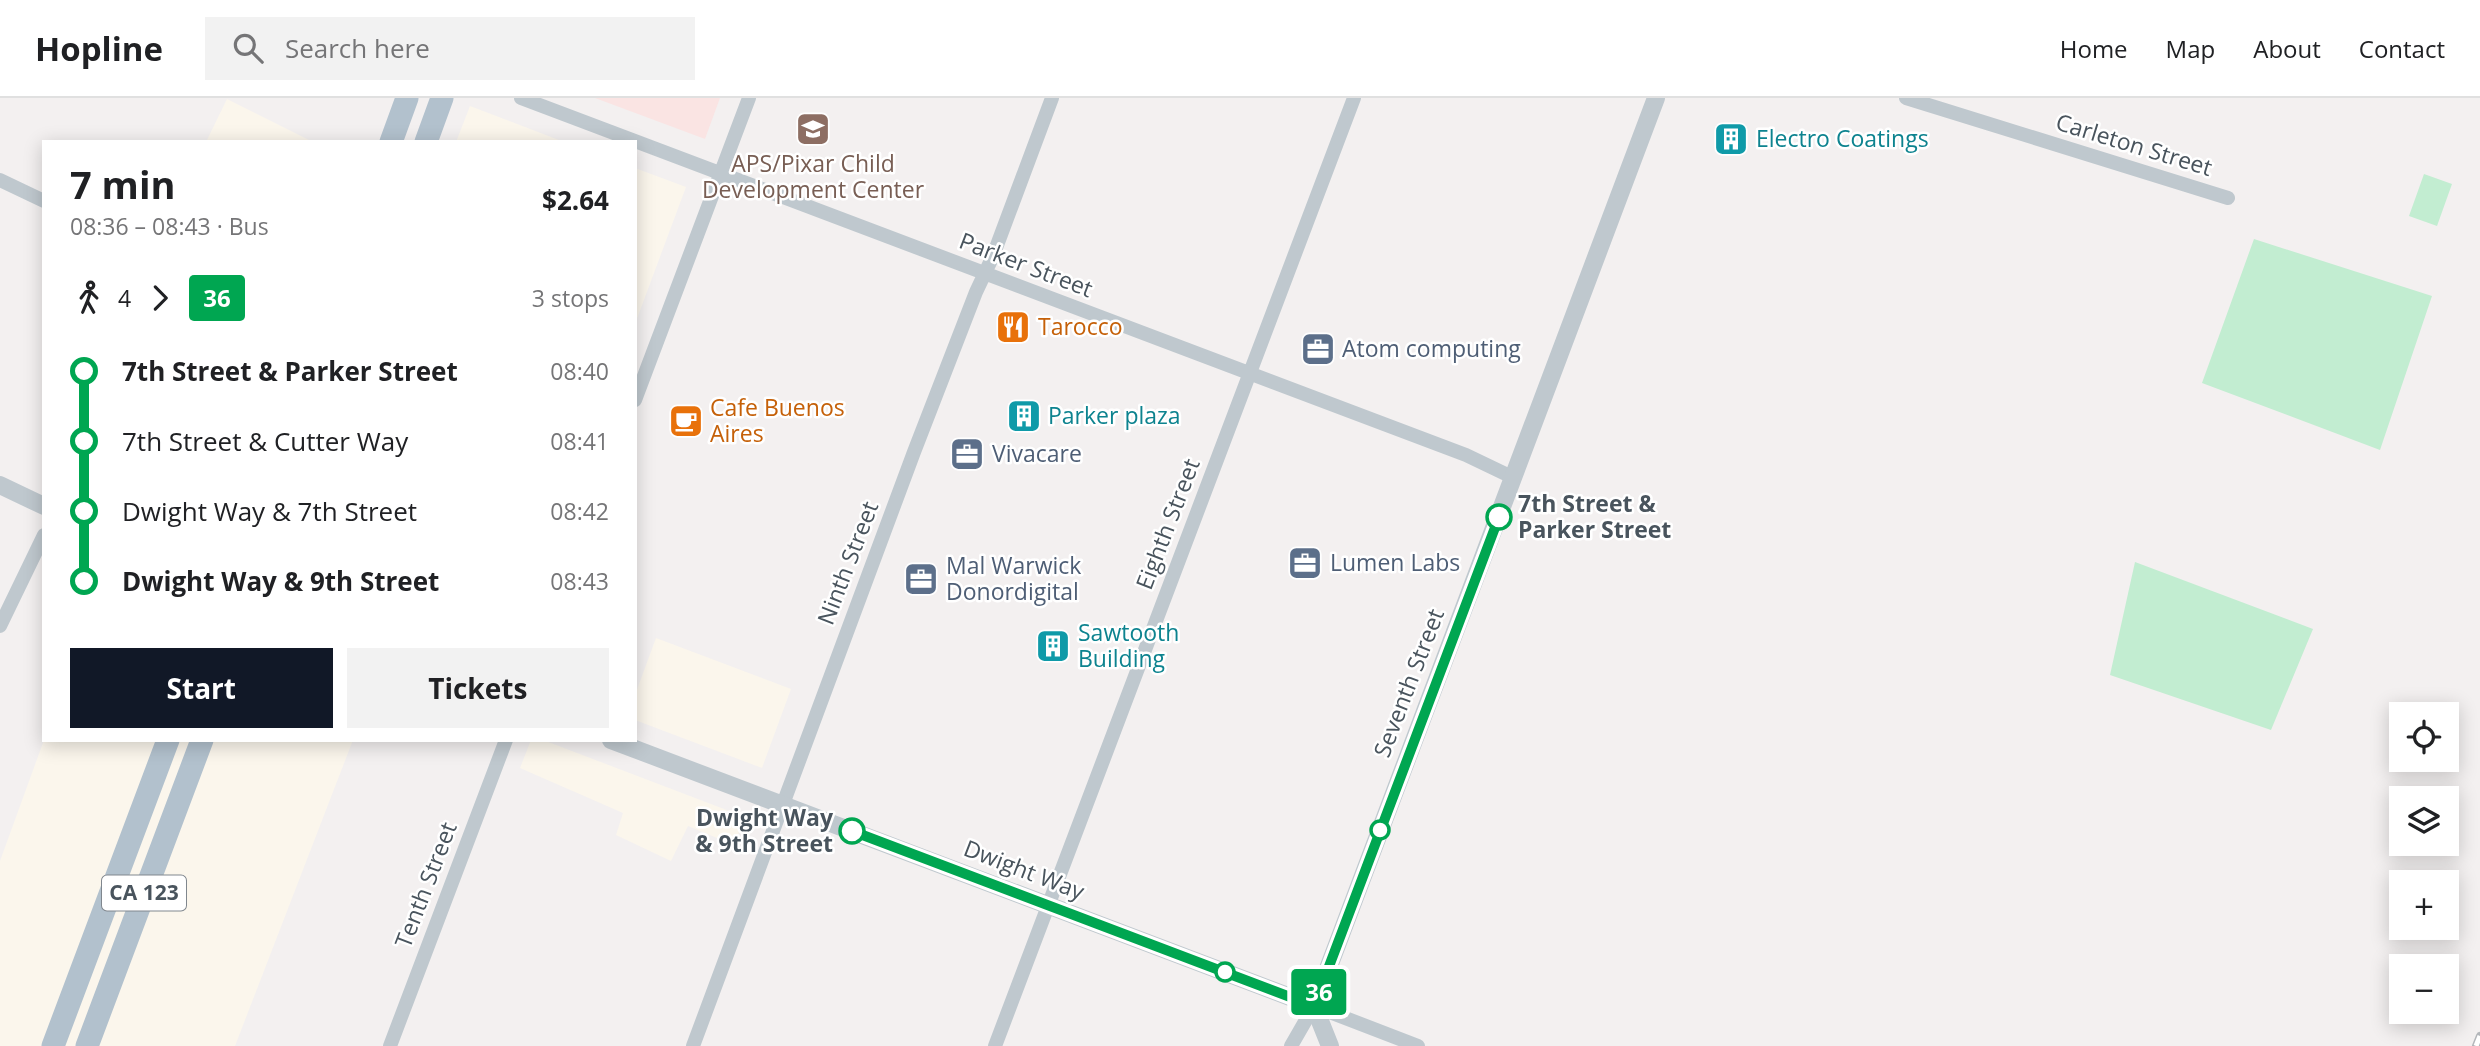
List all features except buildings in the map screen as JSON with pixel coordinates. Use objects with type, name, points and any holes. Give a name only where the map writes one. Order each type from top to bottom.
[{"type":"main road","points":[[392,140],[407,98]]},
{"type":"main road","points":[[427,140],[442,98]]},
{"type":"main road","name":"CA 123","points":[[53,1046],[167,742]]},
{"type":"main road","name":"CA 123","points":[[87,1046],[201,742]]},
{"type":"street","name":"Parker Street","points":[[521,98],[633,140]]},
{"type":"street","points":[[637,395],[748,98]]},
{"type":"street","name":"Ninth Street","points":[[693,1046],[914,452],[1052,98]]},
{"type":"street","name":"Eighth Street","points":[[995,1046],[1354,98]]},
{"type":"street","name":"Seventh Street","points":[[1291,1046],[1314,1006],[1656,98]]},
{"type":"street","name":"Carleton Street","points":[[1906,98],[2228,198]]},
{"type":"street","name":"Parker Street","points":[[637,142],[1466,455],[1514,478]]},
{"type":"street","points":[[0,180],[42,200]]},
{"type":"street","points":[[0,485],[42,505]]},
{"type":"street","points":[[0,626],[42,539]]},
{"type":"street","name":"Tenth Street","points":[[390,1046],[505,742]]},
{"type":"street","name":"Dwight Way","points":[[616,742],[1418,1046]]},
{"type":"street","points":[[1314,1006],[1330,1046]]},
{"type":"shaded area","points":[[595,98],[720,98],[705,139]]},
{"type":"shaded area","points":[[227,99],[309,140],[207,140]]},
{"type":"shaded area","points":[[470,106],[559,140],[457,140]]},
{"type":"shaded area","points":[[637,169],[686,187],[637,319]]},
{"type":"shaded area","points":[[656,638],[791,689],[762,768],[637,721],[637,690]]},
{"type":"shaded area","points":[[43,742],[352,742],[235,1046],[0,1046],[0,861]]},
{"type":"shaded area","points":[[530,742],[548,742],[745,817],[734,845],[688,826],[671,861],[616,835],[623,813],[520,768]]},
{"type":"green space","points":[[2424,174],[2452,184],[2437,226],[2409,216]]},
{"type":"green space","points":[[2254,239],[2432,296],[2380,450],[2202,383]]},
{"type":"green space","points":[[2135,562],[2313,629],[2271,730],[2110,675]]},
{"type":"railway","points":[[2476,1046],[2480,1036]]},
{"type":"bus line","name":"36","points":[[852,831],[1314,1006],[1499,517]]},
{"type":"place","name":"APS/Pixar Child Development Center","points":[[813,129]]},
{"type":"place","name":"Electro Coatings","points":[[1731,139]]},
{"type":"place","name":"Tarocco","points":[[1013,327]]},
{"type":"place","name":"Atom computing","points":[[1318,349]]},
{"type":"place","name":"Parker plaza","points":[[1024,416]]},
{"type":"place","name":"Cafe Buenos Aires","points":[[686,421]]},
{"type":"place","name":"Vivacare","points":[[967,454]]},
{"type":"place","name":"7th Street & Parker Street","points":[[1499,517]]},
{"type":"place","name":"Lumen Labs","points":[[1305,563]]},
{"type":"place","name":"Mal Warwick Donordigital","points":[[921,579]]},
{"type":"place","name":"Sawtooth Building","points":[[1053,646]]},
{"type":"place","name":"Dwight Way & 9th Street","points":[[852,831]]}]
